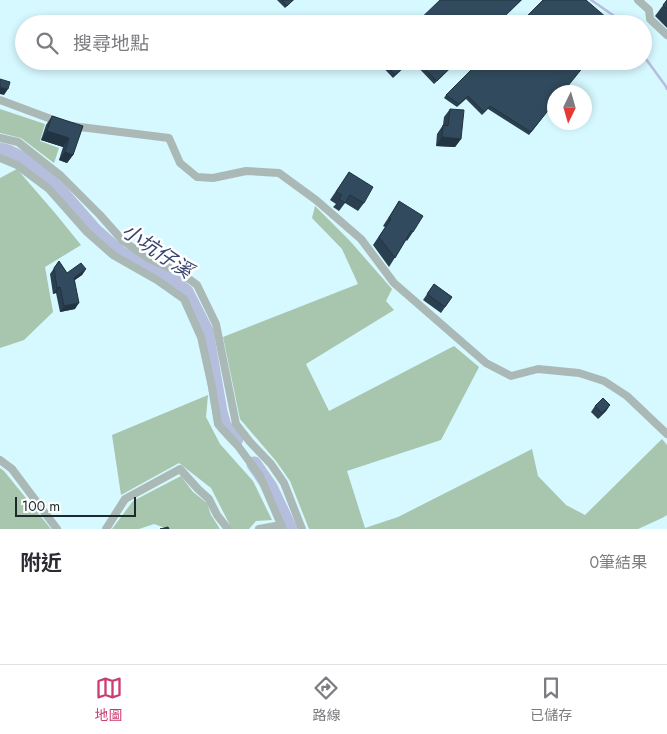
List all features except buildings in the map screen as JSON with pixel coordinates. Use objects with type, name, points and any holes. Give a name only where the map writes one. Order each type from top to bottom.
[{"type":"street","points":[[638,0],[649,10],[650,15]]},
{"type":"street","points":[[652,21],[667,36]]},
{"type":"street","points":[[0,100],[74,127],[169,138],[180,163],[197,177],[213,178],[246,171],[279,173],[316,200],[361,239],[394,283],[486,363],[511,376],[538,369],[579,373],[604,381],[627,396],[667,434]]},
{"type":"street","points":[[0,138],[18,142],[61,176],[123,241],[148,258],[181,272],[197,285],[216,324],[236,424],[271,464],[284,483],[302,529]]},
{"type":"street","points":[[0,158],[17,165],[49,190],[87,232],[113,256],[157,280],[184,299],[201,337],[218,424],[238,446],[260,476],[282,527],[259,529]]},
{"type":"street","points":[[0,460],[12,469],[57,529]]},
{"type":"street","points":[[106,529],[125,499],[180,469],[198,490],[209,499],[217,515],[228,529]]},
{"type":"green space","points":[[0,109],[45,124],[40,141],[59,148],[54,163],[21,138],[0,133]]},
{"type":"green space","points":[[17,169],[81,245],[45,267],[53,312],[24,340],[0,348],[0,178]]},
{"type":"green space","points":[[315,206],[350,241],[392,289],[386,301],[394,310],[306,364],[329,411],[454,346],[479,367],[441,440],[347,471],[365,528],[398,517],[532,449],[538,476],[566,505],[585,515],[662,439],[667,445],[667,515],[638,529],[309,529],[290,481],[276,461],[240,419],[223,337],[358,284],[342,249],[312,218]]},
{"type":"green space","points":[[208,395],[206,417],[220,444],[253,481],[272,520],[256,521],[249,529],[232,529],[211,488],[179,463],[121,495],[112,435]]},
{"type":"green space","points":[[0,468],[4,471],[51,529],[0,529]]},
{"type":"green space","points":[[181,476],[193,492],[207,503],[211,515],[220,529],[168,529],[154,524],[139,529],[112,529],[133,501]]},
{"type":"waterway","points":[[591,0],[613,15]]},
{"type":"waterway","points":[[652,67],[667,89]]},
{"type":"waterway","name":"小坑仔溪","points":[[0,150],[33,164],[60,191],[94,230],[121,254],[169,278],[186,292],[206,331],[224,426],[236,439]]},
{"type":"waterway","name":"小坑仔溪","points":[[254,464],[270,487],[290,529]]}]
